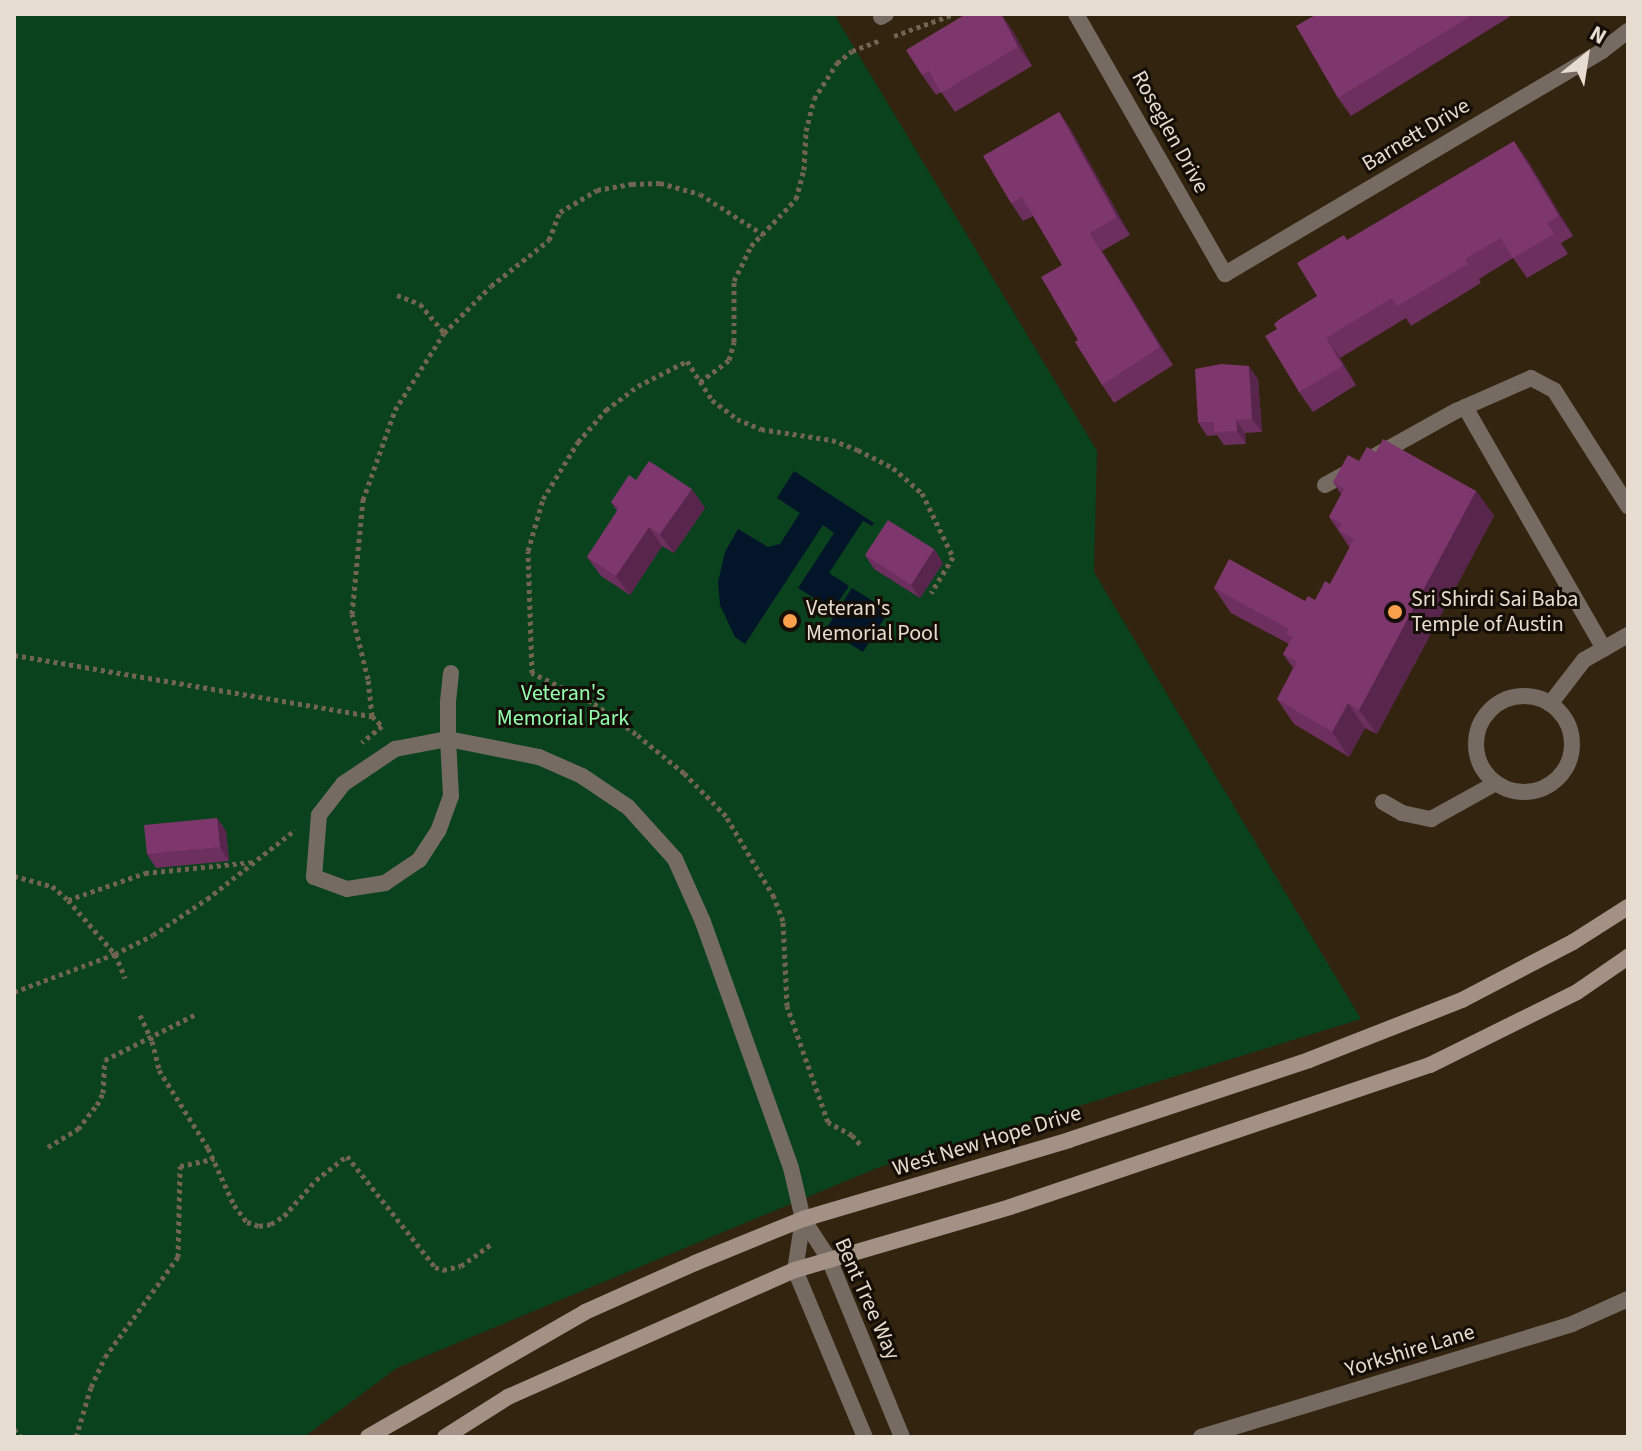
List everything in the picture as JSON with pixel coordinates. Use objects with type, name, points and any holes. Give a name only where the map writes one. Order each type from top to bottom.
[{"type":"main road","name":"West New Hope Drive","points":[[368,1437],[585,1312],[803,1219],[1069,1140],[1309,1060],[1462,1000],[1573,942],[1628,907]]},
{"type":"main road","points":[[445,1437],[508,1397],[795,1270],[1010,1207],[1430,1065],[1577,992],[1628,957]]},
{"type":"street","name":"Roseglen Drive","points":[[1076,14],[1225,274]]},
{"type":"street","name":"Barnett Drive","points":[[1225,274],[1602,51],[1628,31]]},
{"type":"street","points":[[1325,485],[1465,407],[1531,378],[1554,390],[1622,485],[1628,506]]},
{"type":"street","points":[[1465,407],[1604,649]]},
{"type":"street","points":[[1550,704],[1584,660],[1628,635]]},
{"type":"street","points":[[451,673],[448,739],[451,796],[438,831],[419,860],[385,883],[347,889],[314,877],[319,815],[343,784],[395,749],[448,739],[539,757],[582,776],[628,807],[675,859],[703,922],[791,1168],[803,1219]]},
{"type":"street","points":[[1518,697],[1550,704],[1561,714],[1573,742],[1564,771],[1554,782],[1526,792],[1496,783],[1478,758],[1480,725],[1489,711],[1518,697]]},
{"type":"street","points":[[1383,802],[1402,813],[1431,819],[1496,783]]},
{"type":"street","name":"Bent Tree Way","points":[[803,1219],[829,1259],[902,1437]]},
{"type":"street","name":"Bent Tree Way","points":[[795,1270],[803,1219]]},
{"type":"street","points":[[795,1270],[865,1437]]},
{"type":"street","name":"Yorkshire Lane","points":[[1201,1437],[1572,1324],[1628,1299]]},
{"type":"path","points":[[700,382],[729,360],[734,342],[734,281],[751,246],[796,199],[804,170],[806,131],[814,99],[837,63],[868,43],[907,33],[954,14]]},
{"type":"path","points":[[372,716],[368,679],[352,614],[363,500],[395,410],[444,333],[491,286],[549,240],[560,212],[597,190],[660,183],[700,194],[764,235]]},
{"type":"path","points":[[397,295],[420,304],[444,333]]},
{"type":"path","points":[[860,1144],[852,1135],[828,1122],[787,1006],[783,921],[774,897],[726,816],[684,773],[636,734],[592,702],[532,673],[528,551],[543,499],[555,474],[606,410],[659,373],[687,361],[712,400],[737,419],[761,429],[832,440],[858,450],[893,468],[922,493],[953,557],[931,593]]},
{"type":"path","points":[[14,655],[372,716],[382,726],[358,745]]},
{"type":"path","points":[[14,992],[115,954],[153,935],[294,833],[298,821]]},
{"type":"path","points":[[68,900],[145,873],[255,862]]},
{"type":"path","points":[[14,876],[44,883],[68,900],[115,954],[125,978]]},
{"type":"path","points":[[140,1015],[159,1070],[214,1159],[234,1205],[247,1222],[259,1226],[284,1216],[316,1180],[347,1156],[435,1267],[443,1270],[461,1266],[491,1244]]},
{"type":"path","points":[[48,1147],[78,1129],[97,1105],[103,1093],[105,1060],[194,1015]]},
{"type":"path","points":[[76,1437],[91,1387],[105,1357],[178,1257],[180,1166],[214,1159]]},
{"type":"path","points":[[14,1429],[21,1437]]},
{"type":"green space","name":"Veteran's Memorial Park","points":[[14,14],[834,14],[1097,451],[1094,572],[1361,1019],[877,1168],[397,1368],[304,1437],[14,1437]]},
{"type":"water","points":[[794,471],[874,523],[872,526],[863,521],[829,573],[849,586],[833,610],[826,606],[821,614],[817,611],[822,603],[798,588],[834,533],[823,525],[745,644],[735,637],[720,605],[718,582],[725,552],[738,529],[768,547],[780,544],[800,513],[777,498]]},
{"type":"water","points":[[852,588],[889,611],[863,652],[826,629]]},
{"type":"building","points":[[966,14],[1001,14],[1018,47],[941,93],[929,71],[922,75],[906,50]]},
{"type":"building","points":[[1317,14],[1474,14],[1338,98],[1296,26]]},
{"type":"building","points":[[1059,112],[1117,217],[1090,233],[1160,347],[1102,385],[1041,277],[1062,265],[1022,197],[1011,203],[983,156]]},
{"type":"building","points":[[1514,141],[1559,216],[1547,223],[1554,234],[1513,258],[1501,238],[1465,259],[1468,264],[1397,306],[1392,298],[1326,338],[1343,366],[1299,392],[1265,336],[1277,329],[1274,324],[1280,319],[1317,296],[1297,263],[1344,235],[1347,240]]},
{"type":"building","points":[[1221,364],[1249,366],[1252,419],[1236,420],[1237,431],[1214,432],[1214,422],[1198,422],[1195,369]]},
{"type":"building","name":"Sri Shirdi Sai Baba Temple of Austin","points":[[1383,439],[1476,491],[1359,710],[1348,703],[1332,732],[1277,699],[1297,662],[1283,654],[1293,637],[1286,634],[1289,629],[1214,588],[1229,559],[1305,601],[1308,596],[1315,600],[1325,581],[1330,584],[1354,539],[1338,530],[1342,524],[1329,517],[1344,489],[1333,482],[1348,455],[1359,461],[1367,447],[1376,452]]},
{"type":"building","points":[[649,461],[692,489],[660,534],[649,527],[616,576],[587,557],[619,508],[611,502],[629,475],[636,480]]},
{"type":"building","points":[[888,520],[934,549],[911,585],[865,555]]},
{"type":"building","points":[[217,818],[220,847],[147,854],[144,825]]},
{"type":"place","name":"Sri Shirdi Sai Baba Temple of Austin","points":[[1395,612]]},
{"type":"place","name":"Veteran's Memorial Pool","points":[[790,621]]}]
